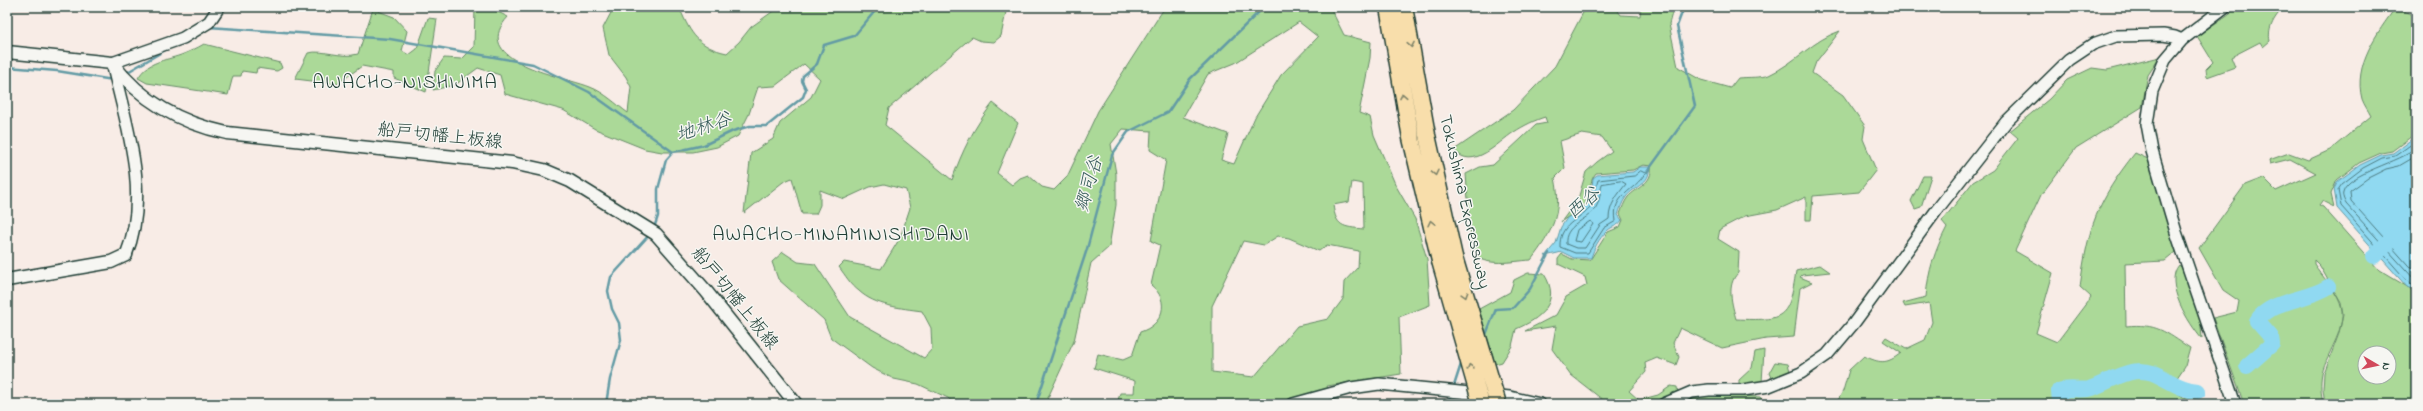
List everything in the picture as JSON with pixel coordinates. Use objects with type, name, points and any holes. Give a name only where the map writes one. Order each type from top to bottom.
[{"type":"highway","name":"Tokushima Expressway","points":[[1388,7],[1411,138],[1447,259],[1483,399]]},
{"type":"highway","name":"Tokushima Expressway","points":[[1404,7],[1447,259],[1498,404]]},
{"type":"main road","points":[[7,52],[112,63]]},
{"type":"main road","name":"船戸切幡上板線","points":[[112,63],[132,87],[170,113],[203,128],[228,133],[512,163],[544,170],[570,181],[653,232],[706,291],[796,404]]},
{"type":"main road","points":[[7,280],[111,262],[126,255]]},
{"type":"street","points":[[126,255],[133,238],[136,176],[112,63],[183,38],[210,22],[219,7]]},
{"type":"street","points":[[2225,7],[2182,40],[2165,60],[2152,91],[2147,124],[2152,151],[2176,232],[2235,404]]},
{"type":"street","points":[[1664,404],[1692,392],[1709,390],[1743,390],[1769,386],[1801,374],[1822,359],[1854,323],[1936,211],[2006,122],[2069,60],[2093,44],[2116,36],[2163,35],[2182,40]]},
{"type":"street","points":[[1293,404],[1351,388],[1370,385],[1389,385],[1483,399],[1510,397],[1540,404]]},
{"type":"green space","points":[[475,7],[488,7],[508,17],[499,33],[500,46],[510,56],[525,65],[543,72],[595,89],[628,113],[631,87],[626,77],[609,55],[603,28],[614,7],[682,7],[680,9],[692,33],[709,47],[727,53],[739,42],[751,27],[779,7],[1007,7],[1001,36],[994,42],[981,41],[972,37],[889,108],[885,125],[952,180],[969,140],[993,103],[1018,123],[997,173],[1012,185],[1020,178],[1028,175],[1042,187],[1054,190],[1067,177],[1098,111],[1165,7],[1330,7],[1344,35],[1371,42],[1370,58],[1359,113],[1370,117],[1374,135],[1396,186],[1415,219],[1427,259],[1430,305],[1399,317],[1401,374],[1327,386],[1334,404],[1117,404],[1120,393],[1134,393],[1135,381],[1094,368],[1098,354],[1123,360],[1132,356],[1140,332],[1148,329],[1154,324],[1162,312],[1161,298],[1151,285],[1160,245],[1151,241],[1166,160],[1150,150],[1151,131],[1123,129],[1111,144],[1116,174],[1116,205],[1109,247],[1091,263],[1074,341],[1045,404],[955,404],[948,398],[918,384],[894,379],[872,368],[831,338],[824,320],[778,279],[772,262],[783,252],[798,262],[815,264],[850,317],[924,358],[932,349],[931,328],[922,311],[889,306],[865,296],[856,289],[839,267],[844,262],[881,269],[900,238],[910,208],[906,190],[884,184],[870,187],[844,199],[820,190],[820,205],[816,214],[802,214],[792,178],[783,182],[744,213],[751,153],[773,139],[780,123],[811,97],[820,79],[804,64],[775,86],[758,87],[749,114],[738,136],[717,147],[693,152],[662,152],[645,149],[595,129],[563,110],[505,94],[500,75],[478,68],[455,85],[433,90],[435,71],[444,58],[462,59],[474,47]],"holes":[[[1299,22],[1318,37],[1281,75],[1255,117],[1234,164],[1221,160],[1228,134],[1183,117],[1208,74],[1235,63]],[[1352,182],[1363,184],[1364,229],[1351,228],[1342,224],[1336,218],[1333,205],[1349,202]],[[1278,236],[1289,238],[1319,251],[1327,245],[1359,251],[1358,267],[1344,282],[1343,299],[1328,319],[1297,326],[1254,377],[1212,372],[1212,306],[1243,241],[1264,245]]]},
{"type":"green space","points":[[1586,7],[1615,7],[1621,15],[1640,16],[1641,7],[1680,7],[1672,13],[1669,24],[1678,67],[1701,80],[1730,88],[1738,78],[1769,75],[1821,40],[1840,31],[1816,62],[1812,73],[1843,95],[1865,126],[1863,139],[1876,170],[1859,192],[1813,196],[1811,220],[1806,220],[1806,197],[1777,210],[1745,216],[1720,229],[1718,239],[1739,252],[1738,273],[1734,278],[1731,289],[1736,319],[1765,319],[1781,314],[1787,308],[1796,271],[1820,265],[1830,272],[1802,275],[1800,277],[1812,282],[1800,288],[1794,337],[1766,339],[1722,348],[1680,328],[1673,343],[1679,357],[1676,365],[1657,358],[1645,363],[1646,372],[1629,391],[1639,400],[1658,395],[1671,386],[1677,387],[1678,394],[1650,404],[1608,404],[1571,375],[1552,349],[1556,326],[1525,331],[1556,315],[1566,297],[1587,285],[1585,277],[1558,264],[1558,259],[1562,254],[1572,259],[1590,260],[1608,232],[1620,227],[1623,220],[1620,214],[1625,201],[1650,177],[1651,166],[1643,165],[1633,170],[1596,173],[1592,179],[1585,204],[1561,222],[1578,199],[1586,172],[1612,151],[1602,137],[1582,134],[1560,141],[1565,168],[1555,178],[1558,201],[1554,222],[1545,241],[1531,260],[1492,262],[1484,261],[1472,253],[1466,174],[1480,167],[1493,165],[1536,125],[1547,123],[1545,117],[1533,121],[1521,128],[1493,148],[1477,157],[1469,158],[1461,156],[1454,150],[1513,110],[1555,66]]},
{"type":"green space","points":[[2239,7],[2285,7],[2273,22],[2269,36],[2270,41],[2263,47],[2260,42],[2231,57],[2235,67],[2207,77],[2206,69],[2213,62],[2197,36]]},
{"type":"green space","points":[[2396,7],[2416,17],[2416,133],[2392,151],[2381,153],[2359,163],[2337,180],[2331,194],[2334,207],[2322,201],[2319,205],[2323,207],[2379,270],[2416,292],[2416,404],[2325,404],[2323,389],[2324,373],[2339,331],[2322,373],[2321,388],[2323,404],[2244,404],[2213,318],[2237,312],[2239,301],[2223,290],[2199,248],[2245,185],[2263,178],[2276,191],[2316,173],[2290,159],[2270,164],[2269,160],[2289,153],[2308,160],[2330,150],[2371,116],[2362,99],[2360,86],[2361,74],[2368,50]],"holes":[[[2314,260],[2320,266],[2341,303],[2343,315],[2342,320],[2340,303],[2332,288],[2314,264]]]},
{"type":"green space","points":[[373,9],[394,17],[407,31],[402,51],[409,55],[417,49],[428,18],[437,19],[426,92],[394,78],[394,72],[362,66],[337,84],[295,79],[308,53],[320,52],[345,55],[358,54]]},
{"type":"green space","points":[[204,44],[280,63],[282,68],[277,71],[257,68],[256,73],[242,71],[241,76],[233,76],[228,95],[147,83],[138,78],[142,72],[157,62],[184,54]]},
{"type":"green space","points":[[2160,57],[2148,75],[2142,107],[2076,148],[2041,195],[2015,251],[2053,273],[2036,333],[2057,342],[2091,297],[2080,287],[2091,231],[2103,201],[2122,170],[2135,153],[2148,159],[2176,252],[2165,261],[2125,263],[2126,326],[2137,325],[2153,327],[2167,333],[2190,348],[2185,366],[2170,388],[2183,397],[2201,401],[2201,404],[1836,404],[1843,391],[1849,370],[1864,356],[1883,362],[1891,360],[1901,353],[1883,341],[1886,337],[1906,349],[1925,340],[1932,322],[1929,303],[1905,307],[1903,303],[1926,297],[1928,278],[1933,261],[1947,227],[1942,221],[1973,182],[1993,170],[2018,138],[2010,131],[2049,99],[2067,80],[2092,68],[2107,70]]},
{"type":"green space","points":[[1923,176],[1931,176],[1921,207],[1915,209],[1911,201]]},
{"type":"green space","points":[[2179,265],[2182,268],[2200,315],[2202,339],[2185,314],[2176,292],[2174,282],[2175,273]]},
{"type":"green space","points":[[1528,273],[1544,274],[1549,284],[1551,293],[1549,301],[1546,308],[1540,315],[1516,329],[1512,346],[1502,362],[1495,364],[1479,309],[1510,292],[1514,280]]},
{"type":"green space","points":[[1764,350],[1762,382],[1739,387],[1739,380],[1752,368],[1755,352]]},
{"type":"green space","points":[[1775,362],[1788,364],[1790,371],[1772,380],[1769,373]]},
{"type":"green space","points":[[1722,395],[1760,397],[1765,404],[1680,404],[1699,397]]},
{"type":"water","points":[[2416,136],[2416,291],[2407,287],[2337,208],[2334,189],[2338,181],[2360,165],[2381,155],[2393,153]]},
{"type":"water","points":[[1640,167],[1649,167],[1649,173],[1645,181],[1629,193],[1621,206],[1618,215],[1622,220],[1619,224],[1608,230],[1603,235],[1591,258],[1574,258],[1562,252],[1545,256],[1556,243],[1561,227],[1567,218],[1588,204],[1591,196],[1593,178],[1597,175],[1633,172]]},
{"type":"waterway","name":"地林谷","points":[[654,228],[658,216],[658,189],[666,160],[673,152],[704,145],[733,131],[750,126],[767,126],[803,97],[806,89],[802,81],[803,76],[817,64],[824,45],[854,36],[875,11],[885,7]]},
{"type":"waterway","name":"郷司谷","points":[[1036,404],[1087,249],[1112,155],[1128,132],[1168,112],[1190,79],[1264,7]]},
{"type":"waterway","name":"西谷","points":[[1647,172],[1695,106],[1677,26],[1684,7]]},
{"type":"waterway","points":[[208,27],[390,39],[533,64],[589,92],[673,152]]},
{"type":"waterway","points":[[126,73],[167,49]]},
{"type":"waterway","points":[[7,67],[57,71],[113,80]]},
{"type":"waterway","points":[[2374,256],[2416,216]]},
{"type":"waterway","name":"地林谷","points":[[606,404],[610,379],[621,340],[619,323],[612,309],[608,291],[611,277],[650,234]]},
{"type":"waterway","name":"西谷","points":[[1485,337],[1496,309],[1513,308],[1530,289],[1549,253]]},
{"type":"waterway","points":[[2247,366],[2272,344],[2271,337],[2257,321],[2263,314],[2280,304],[2311,295],[2328,287]]},
{"type":"waterway","name":"西谷","points":[[1453,389],[1462,361]]},
{"type":"waterway","points":[[2060,404],[2059,391],[2066,389],[2089,389],[2120,375],[2136,371],[2153,373],[2180,387],[2198,391]]},
{"type":"waterway","name":"西谷","points":[[1448,404],[1451,394]]},
{"type":"district","name":"AWACHO-NISHIJIMA","points":[[405,83]]},
{"type":"district","name":"AWACHO-MINAMINISHIDANI","points":[[841,235]]}]
